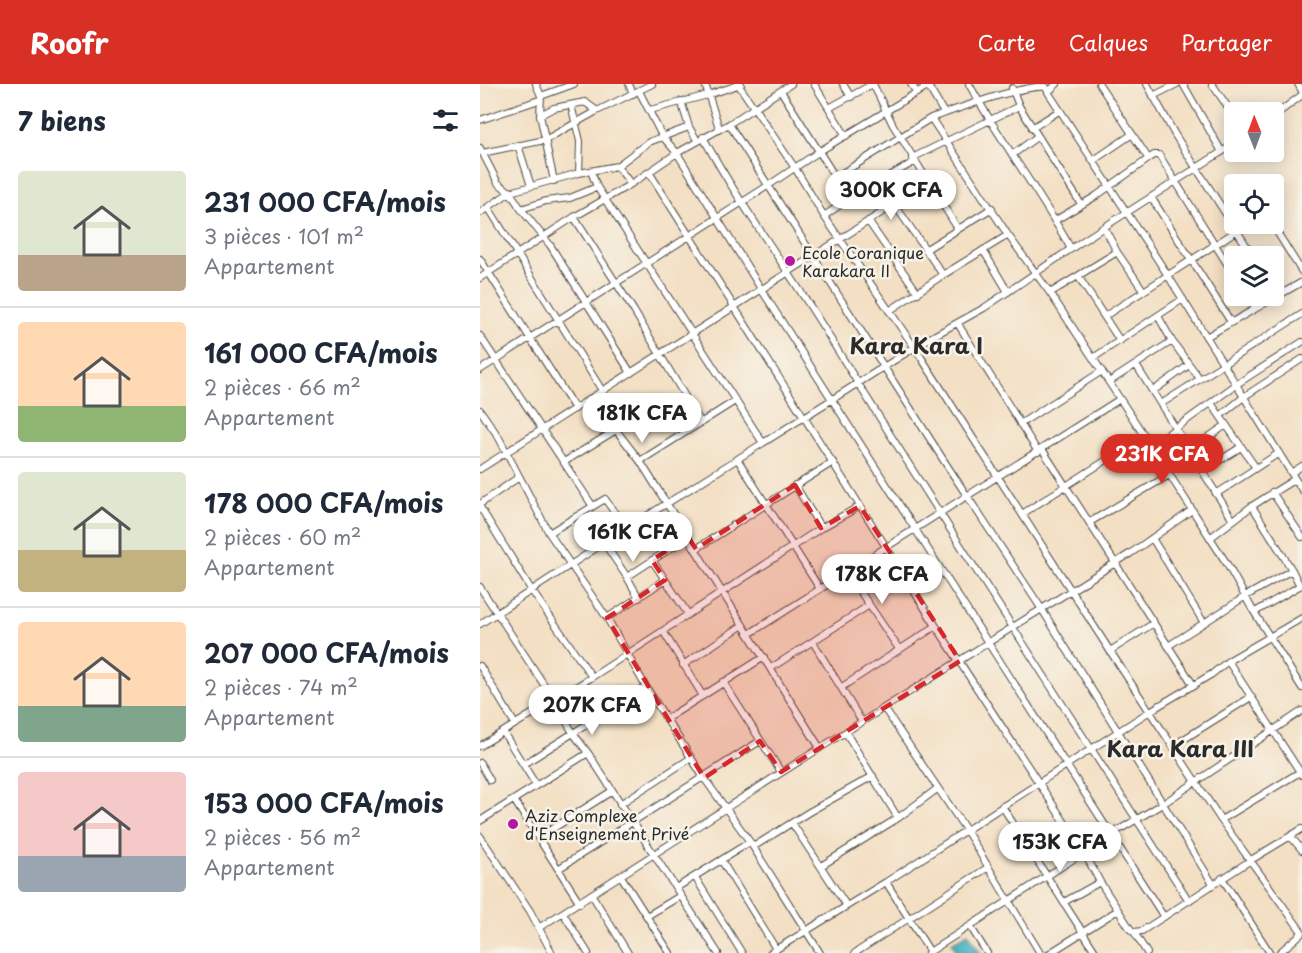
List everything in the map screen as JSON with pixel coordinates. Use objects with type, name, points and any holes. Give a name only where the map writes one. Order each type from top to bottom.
[{"type":"street","points":[[536,84],[554,181]]},
{"type":"street","points":[[629,84],[650,110],[662,136],[677,153],[761,289],[1164,917]]},
{"type":"street","points":[[631,373],[544,238],[510,192],[498,183],[481,150],[545,140],[575,122],[652,84]]},
{"type":"street","points":[[705,84],[719,128]]},
{"type":"street","points":[[650,110],[708,95],[725,87],[739,84],[824,216],[915,348],[1070,591],[1221,820],[1302,932],[1279,953]]},
{"type":"street","points":[[814,84],[846,136]]},
{"type":"street","points":[[843,84],[850,97]]},
{"type":"street","points":[[829,108],[873,84],[885,111],[913,160],[958,229]]},
{"type":"street","points":[[911,84],[917,93]]},
{"type":"street","points":[[969,84],[1012,155],[1056,220],[1071,249]]},
{"type":"street","points":[[836,177],[931,118],[1012,88],[1040,84],[1046,87],[1059,111],[1094,160],[1183,298],[1302,490]]},
{"type":"street","points":[[1048,92],[1057,84]]},
{"type":"street","points":[[1099,84],[1148,158]]},
{"type":"street","points":[[1147,84],[1224,212]]},
{"type":"street","points":[[1153,96],[1177,84]]},
{"type":"street","points":[[480,624],[763,443],[915,348],[958,324],[1174,181],[1222,152],[1183,84]]},
{"type":"street","points":[[1212,84],[1224,102]]},
{"type":"street","points":[[1284,108],[1302,93],[1298,84]]},
{"type":"street","points":[[480,120],[570,85]]},
{"type":"street","points":[[480,278],[700,138],[790,85]]},
{"type":"street","points":[[480,370],[820,151],[930,85],[944,113]]},
{"type":"street","points":[[1012,88],[1018,106],[1081,204]]},
{"type":"street","points":[[781,91],[849,199]]},
{"type":"street","points":[[540,115],[554,108],[587,102],[597,111]]},
{"type":"street","points":[[681,102],[689,127],[700,138],[789,272],[858,384],[1189,901]]},
{"type":"street","points":[[571,105],[580,141],[579,173]]},
{"type":"street","points":[[824,216],[946,141],[1018,106]]},
{"type":"street","points":[[1032,128],[1059,111]]},
{"type":"street","points":[[931,118],[1151,446],[1302,688]]},
{"type":"street","points":[[729,123],[813,257],[1041,608],[1213,884]]},
{"type":"street","points":[[480,213],[510,192],[579,173],[617,166],[649,142],[689,127]]},
{"type":"street","points":[[1094,160],[1131,135]]},
{"type":"street","points":[[1012,155],[1038,136]]},
{"type":"street","points":[[518,145],[531,186]]},
{"type":"street","points":[[1056,220],[1148,158],[1159,155],[1224,260]]},
{"type":"street","points":[[617,166],[631,184]]},
{"type":"street","points":[[591,171],[597,188],[763,443]]},
{"type":"street","points":[[649,172],[936,626],[1084,852],[1100,882],[1147,953]]},
{"type":"street","points":[[480,469],[928,183]]},
{"type":"street","points":[[521,209],[546,201],[570,198],[597,188]]},
{"type":"street","points":[[1151,197],[1231,322]]},
{"type":"street","points":[[895,205],[943,274]]},
{"type":"street","points":[[488,207],[603,392]]},
{"type":"street","points":[[925,250],[992,208]]},
{"type":"street","points":[[574,217],[701,423]]},
{"type":"street","points":[[868,221],[918,293]]},
{"type":"street","points":[[1104,227],[1117,252],[1143,290]]},
{"type":"street","points":[[1105,316],[1231,234]]},
{"type":"street","points":[[1278,234],[1302,272]]},
{"type":"street","points":[[890,311],[943,274],[1008,235]]},
{"type":"street","points":[[983,250],[1008,292]]},
{"type":"street","points":[[1050,293],[1117,252]]},
{"type":"street","points":[[480,259],[575,409]]},
{"type":"street","points":[[1078,276],[1120,341]]},
{"type":"street","points":[[1284,292],[1302,282]]},
{"type":"street","points":[[1093,358],[1183,298]]},
{"type":"street","points":[[1206,337],[1259,306]]},
{"type":"street","points":[[1161,404],[1302,314]]},
{"type":"street","points":[[1158,316],[1172,341],[1200,379]]},
{"type":"street","points":[[958,324],[1020,424],[1067,486],[1194,686]]},
{"type":"street","points":[[480,336],[592,505]]},
{"type":"street","points":[[1109,382],[1172,341]]},
{"type":"street","points":[[1151,446],[1237,384],[1302,342]]},
{"type":"street","points":[[1220,416],[1245,396],[1302,359]]},
{"type":"street","points":[[1136,365],[1233,520]]},
{"type":"street","points":[[1153,391],[1189,365]]},
{"type":"street","points":[[1020,424],[1102,371]]},
{"type":"street","points":[[597,396],[616,430],[640,461],[668,504],[819,748]]},
{"type":"street","points":[[749,634],[1120,399]]},
{"type":"street","points":[[640,461],[735,401]]},
{"type":"street","points":[[1211,403],[1256,468]]},
{"type":"street","points":[[480,410],[498,436],[549,533],[607,618],[646,687],[691,758],[752,845],[820,953]]},
{"type":"street","points":[[1190,450],[1226,425]]},
{"type":"street","points":[[564,462],[616,430]]},
{"type":"street","points":[[1022,514],[1144,436]]},
{"type":"street","points":[[1203,471],[1241,447]]},
{"type":"street","points":[[1216,494],[1279,453]]},
{"type":"street","points":[[738,460],[820,589]]},
{"type":"street","points":[[696,549],[833,462]]},
{"type":"street","points":[[1210,538],[1293,476],[1302,466]]},
{"type":"street","points":[[1090,522],[1169,475]]},
{"type":"street","points":[[519,477],[480,506],[532,591],[592,677]]},
{"type":"street","points":[[795,485],[821,528]]},
{"type":"street","points":[[1272,492],[1302,537]]},
{"type":"street","points":[[549,533],[605,499],[626,529]]},
{"type":"street","points":[[480,746],[592,677],[821,528],[860,506]]},
{"type":"street","points":[[1252,506],[1301,586],[1255,612]]},
{"type":"street","points":[[540,927],[819,748],[1115,564],[1192,510]]},
{"type":"street","points":[[627,577],[688,537]]},
{"type":"street","points":[[1152,538],[1204,623]]},
{"type":"street","points":[[604,543],[639,598]]},
{"type":"street","points":[[652,560],[688,614]]},
{"type":"street","points":[[1168,646],[1246,596],[1292,570]]},
{"type":"street","points":[[847,572],[898,650]]},
{"type":"street","points":[[607,618],[665,579]]},
{"type":"street","points":[[480,587],[554,700],[573,734],[588,753],[718,953]]},
{"type":"street","points":[[771,668],[868,606]]},
{"type":"street","points":[[721,860],[773,951],[886,882],[1150,711],[1194,686],[1228,661],[1300,619],[1302,627]]},
{"type":"street","points":[[1110,651],[1154,623]]},
{"type":"street","points":[[683,665],[743,625]]},
{"type":"street","points":[[842,687],[936,626]]},
{"type":"street","points":[[663,631],[703,696]]},
{"type":"street","points":[[813,642],[862,722]]},
{"type":"street","points":[[666,719],[764,657]]},
{"type":"street","points":[[1221,820],[1301,773],[1228,661]]},
{"type":"street","points":[[480,666],[515,724]]},
{"type":"street","points":[[723,682],[781,772]]},
{"type":"street","points":[[524,764],[646,687]]},
{"type":"street","points":[[1173,746],[1251,698]]},
{"type":"street","points":[[884,708],[966,830],[1039,953]]},
{"type":"street","points":[[886,882],[929,952],[1136,818],[1164,803],[1302,711]]},
{"type":"street","points":[[503,732],[536,785]]},
{"type":"street","points":[[846,733],[898,818]]},
{"type":"street","points":[[558,869],[760,741]]},
{"type":"street","points":[[480,821],[588,753]]},
{"type":"street","points":[[620,804],[691,758]]},
{"type":"street","points":[[480,763],[490,780]]},
{"type":"street","points":[[676,888],[721,860],[792,823],[873,776]]},
{"type":"street","points":[[820,866],[898,818],[937,789]]},
{"type":"street","points":[[538,838],[612,792]]},
{"type":"street","points":[[514,800],[580,903]]},
{"type":"street","points":[[1002,806],[1096,953]]},
{"type":"street","points":[[792,823],[846,905]]},
{"type":"street","points":[[1134,932],[1142,931],[1302,829]]},
{"type":"street","points":[[480,836],[540,927],[552,953]]},
{"type":"street","points":[[1292,837],[1302,850]]},
{"type":"street","points":[[855,953],[987,868]]},
{"type":"street","points":[[621,876],[670,953]]},
{"type":"street","points":[[694,877],[742,953]]},
{"type":"street","points":[[1222,879],[1270,953]]},
{"type":"street","points":[[1064,902],[1100,882]]},
{"type":"street","points":[[592,895],[628,953]]},
{"type":"street","points":[[647,916],[680,896]]},
{"type":"street","points":[[1050,953],[1118,910]]},
{"type":"street","points":[[563,913],[588,953]]},
{"type":"street","points":[[969,926],[987,953]]},
{"type":"highlighted area","points":[[795,485],[821,528],[860,506],[960,661],[781,772],[760,741],[704,778],[607,618],[665,580],[652,560],[688,537],[696,549]]},
{"type":"water","points":[[968,933],[981,953],[958,953],[952,943]]},
{"type":"place","name":"Ecole Coranique Karakara II","points":[[790,261]]},
{"type":"place","name":"Aziz Complexe d'Enseignement Privé","points":[[513,824]]},
{"type":"district","name":"Kara Kara I","points":[[916,344]]},
{"type":"district","name":"Kara Kara III","points":[[1180,747]]}]
